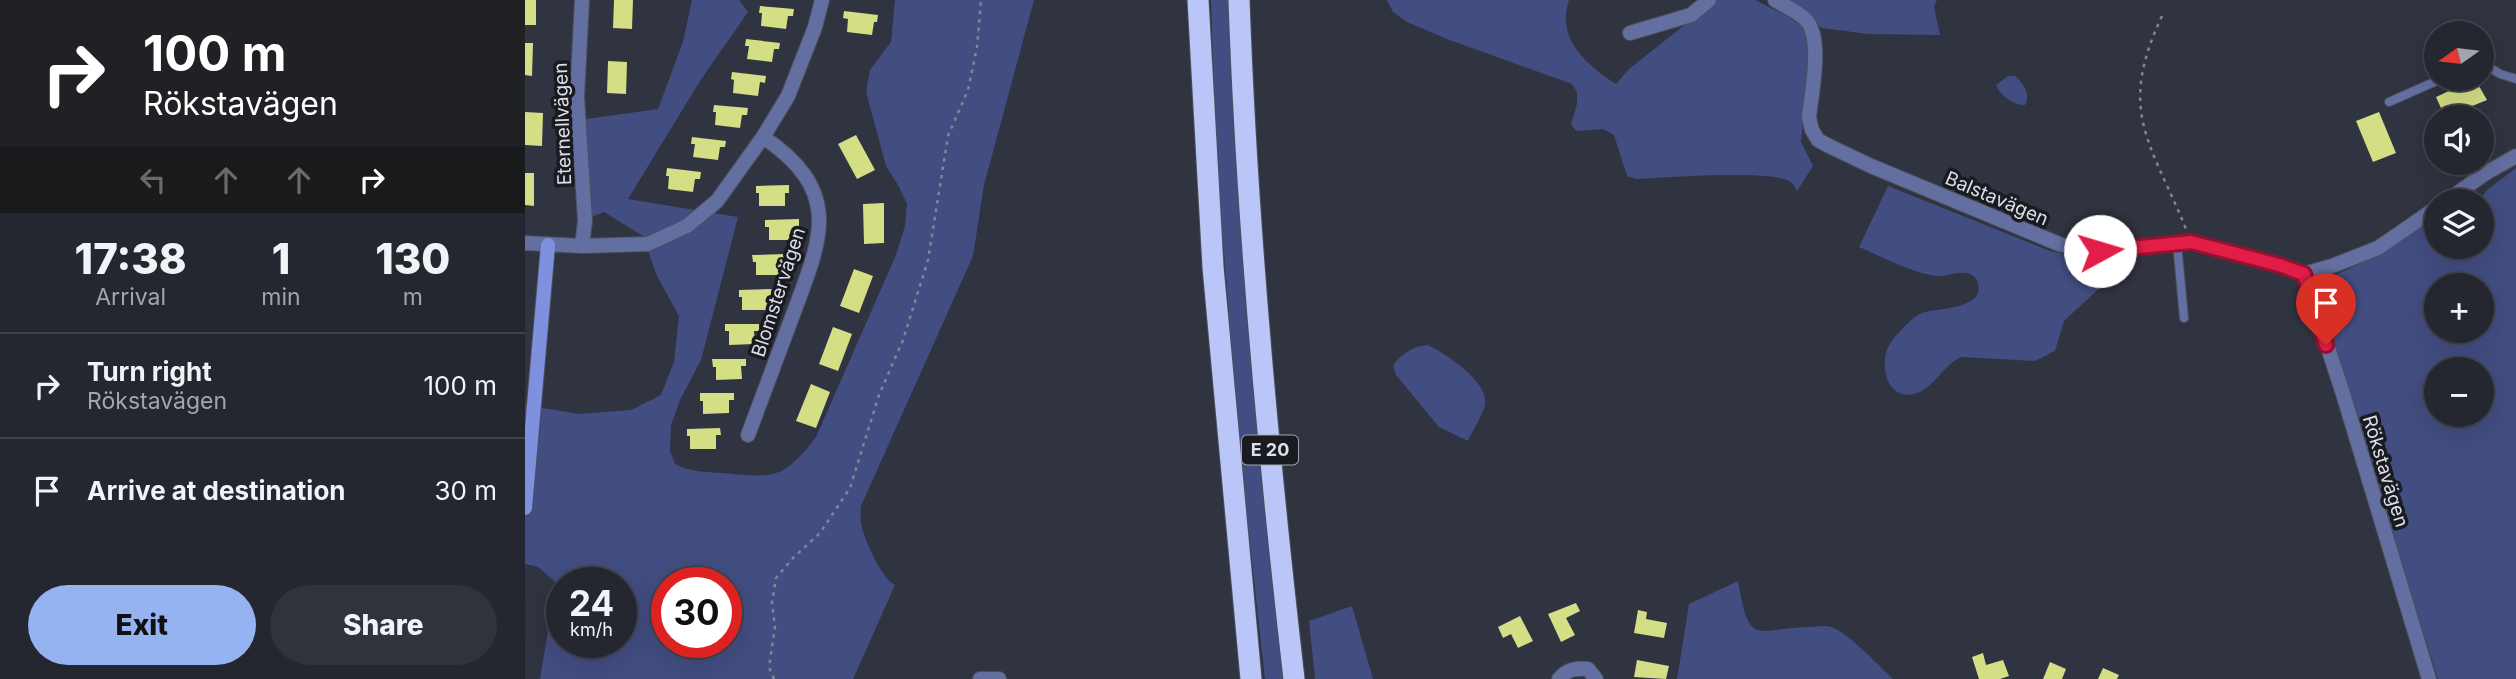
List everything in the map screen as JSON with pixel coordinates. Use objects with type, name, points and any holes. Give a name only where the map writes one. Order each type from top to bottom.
[{"type":"highway","name":"E 20","points":[[1198,0],[1215,295],[1251,679]]},
{"type":"highway","name":"E 20","points":[[1239,0],[1246,152],[1263,374],[1294,679]]},
{"type":"street","name":"Eternellvägen","points":[[582,0],[577,97],[585,221],[582,246]]},
{"type":"street","points":[[525,243],[582,246],[647,244],[687,226],[717,201],[763,137],[788,96],[815,27],[822,0]]},
{"type":"street","points":[[1630,33],[1691,15],[1709,0]]},
{"type":"street","name":"Balstavägen","points":[[1775,0],[1799,14],[1813,31],[1815,47],[1809,118],[1818,139],[1871,166],[2059,244],[2081,250],[2100,251],[2184,243],[2265,261],[2304,274]]},
{"type":"street","name":"Blomstervägen","points":[[748,435],[808,275],[820,232],[814,194],[803,171],[787,153],[763,137]]},
{"type":"street","points":[[2463,189],[2516,156]]},
{"type":"street","points":[[2304,274],[2378,248],[2424,216]]},
{"type":"street","points":[[525,508],[548,245]]},
{"type":"street","name":"Rökstavägen","points":[[2304,274],[2429,679]]},
{"type":"street","points":[[1559,679],[1566,671],[1577,668],[1588,669],[1596,679]]},
{"type":"street","points":[[980,679],[999,679]]},
{"type":"lane","points":[[2494,70],[2516,79]]},
{"type":"lane","points":[[2389,102],[2424,87]]},
{"type":"lane","points":[[2184,243],[2184,318]]},
{"type":"path","points":[[774,679],[769,667],[775,627],[772,603],[776,578],[820,533],[850,488],[879,395],[903,340],[928,260],[948,136],[968,90],[975,58],[981,0]]},
{"type":"path","points":[[2162,16],[2149,44],[2143,66],[2140,107],[2147,140],[2184,243]]},
{"type":"shaded area","points":[[692,0],[739,0],[748,12],[700,81],[628,199],[738,217],[701,360],[680,400],[671,425],[670,451],[675,464],[686,469],[754,476],[776,473],[795,461],[816,437],[896,255],[905,226],[907,204],[886,166],[866,92],[870,70],[891,42],[895,0],[1034,0],[984,185],[973,256],[861,506],[861,524],[870,548],[884,574],[895,585],[853,679],[540,679],[546,643],[546,658],[637,658],[637,567],[546,567],[546,574],[538,567],[525,564],[525,405],[579,414],[631,410],[661,395],[674,362],[679,316],[657,276],[643,236],[604,212],[579,222],[572,121],[658,109],[683,42]]},
{"type":"shaded area","points":[[1211,0],[1230,0],[1284,679],[1265,679],[1240,454],[1216,153]]},
{"type":"shaded area","points":[[1387,0],[1569,0],[1567,27],[1576,49],[1594,68],[1616,84],[1629,69],[1716,0],[1755,0],[1805,28],[1810,46],[1801,142],[1813,166],[1797,191],[1791,182],[1763,176],[1636,179],[1627,176],[1614,135],[1603,129],[1576,131],[1571,124],[1577,104],[1577,92],[1572,84],[1407,22],[1393,12]]},
{"type":"shaded area","points":[[1779,0],[1937,0],[1934,7],[1940,35],[1868,34],[1822,28]]},
{"type":"shaded area","points":[[2008,76],[2015,76],[2023,85],[2027,93],[2025,105],[2012,102],[1998,89],[1996,85]]},
{"type":"shaded area","points":[[2516,168],[2516,679],[2438,679],[2318,300],[2320,289],[2329,278],[2367,260],[2424,224],[2424,259],[2494,259],[2494,189],[2488,189]]},
{"type":"shaded area","points":[[1888,186],[2050,251],[2083,258],[2134,256],[2064,321],[2055,351],[2035,361],[1961,357],[1923,390],[1908,395],[1900,394],[1890,384],[1885,369],[1886,353],[1893,339],[1919,314],[1960,306],[1975,297],[1978,290],[1977,281],[1970,274],[1930,275],[1909,269],[1859,247]]},
{"type":"shaded area","points":[[1428,345],[1465,370],[1481,388],[1485,397],[1485,406],[1468,441],[1439,427],[1396,375],[1393,365],[1400,357],[1413,349]]},
{"type":"shaded area","points":[[1738,581],[1746,617],[1757,630],[1831,627],[1854,642],[1893,679],[1677,679],[1689,604]]},
{"type":"shaded area","points":[[1352,606],[1373,679],[1315,679],[1309,621]]},
{"type":"building","points":[[525,0],[536,0],[536,25],[525,25]]},
{"type":"building","points":[[614,0],[633,0],[632,29],[613,28]]},
{"type":"building","points":[[760,6],[794,9],[793,16],[788,16],[786,29],[761,26]]},
{"type":"building","points":[[844,11],[878,15],[872,35],[847,32],[848,19],[843,18]]},
{"type":"building","points":[[746,39],[780,43],[779,49],[774,49],[772,62],[747,59],[749,46],[745,46]]},
{"type":"building","points":[[525,43],[533,43],[532,76],[525,75]]},
{"type":"building","points":[[608,61],[627,62],[626,94],[607,93]]},
{"type":"building","points":[[732,72],[766,76],[765,83],[760,82],[758,96],[733,93]]},
{"type":"building","points":[[2449,91],[2482,91],[2487,100],[2475,105],[2440,105],[2436,97]]},
{"type":"building","points":[[714,105],[748,108],[747,115],[742,115],[740,128],[715,125]]},
{"type":"building","points":[[525,112],[543,113],[542,146],[525,145]]},
{"type":"building","points":[[2379,112],[2396,153],[2373,162],[2356,121]]},
{"type":"building","points":[[856,135],[875,170],[857,179],[838,144]]},
{"type":"building","points":[[692,137],[726,141],[725,147],[720,147],[718,160],[693,157],[695,144],[691,144]]},
{"type":"building","points":[[667,168],[701,172],[700,179],[695,179],[693,192],[668,189]]},
{"type":"building","points":[[525,173],[534,173],[534,206],[525,205]]},
{"type":"building","points":[[789,185],[789,193],[785,193],[785,206],[759,206],[756,186]]},
{"type":"building","points":[[884,203],[884,243],[864,244],[863,204]]},
{"type":"building","points":[[799,219],[799,227],[794,227],[794,240],[769,240],[769,227],[765,227],[765,220]]},
{"type":"building","points":[[786,254],[786,261],[781,262],[782,275],[756,275],[756,262],[753,262],[752,255]]},
{"type":"building","points":[[854,269],[873,276],[859,313],[840,306]]},
{"type":"building","points":[[773,289],[773,297],[768,297],[768,310],[742,310],[739,290]]},
{"type":"building","points":[[725,324],[759,324],[759,331],[754,331],[755,344],[729,345],[729,331],[725,331]]},
{"type":"building","points":[[833,327],[852,334],[838,371],[819,364]]},
{"type":"building","points":[[712,359],[746,359],[746,366],[741,366],[742,379],[716,380],[716,367],[713,367]]},
{"type":"building","points":[[811,384],[830,392],[816,428],[796,421]]},
{"type":"building","points":[[700,393],[734,393],[734,400],[729,400],[729,413],[703,414]]},
{"type":"building","points":[[720,428],[721,435],[716,435],[716,449],[690,449],[687,429]]},
{"type":"building","points":[[1576,603],[1580,611],[1566,618],[1575,635],[1561,642],[1548,614]]},
{"type":"building","points":[[1638,610],[1647,612],[1646,619],[1667,623],[1664,638],[1634,633]]},
{"type":"building","points":[[1520,616],[1533,641],[1518,648],[1511,634],[1503,638],[1498,627]]},
{"type":"building","points":[[1983,653],[1986,665],[2003,660],[2009,676],[1979,679],[1972,657]]},
{"type":"building","points":[[1637,660],[1669,666],[1666,679],[1634,677]]},
{"type":"building","points":[[2050,662],[2066,669],[2062,679],[2043,679]]},
{"type":"building","points":[[2103,668],[2119,675],[2117,679],[2098,679]]},
{"type":"route","points":[[2100,251],[2191,242],[2304,274],[2326,345]]}]
